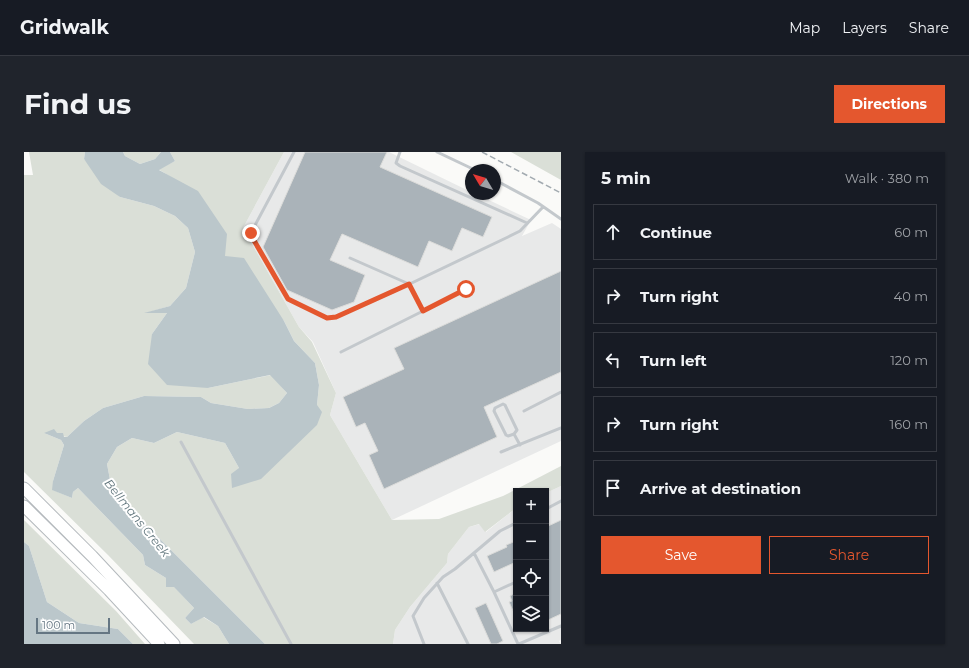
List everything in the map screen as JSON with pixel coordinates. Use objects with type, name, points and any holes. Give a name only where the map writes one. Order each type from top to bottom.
[{"type":"highway","points":[[24,488],[92,556],[174,644]]},
{"type":"highway","points":[[24,506],[109,590],[160,644]]},
{"type":"lane","points":[[294,152],[251,233],[288,299],[331,318],[409,284],[520,231],[543,207]]},
{"type":"lane","points":[[400,152],[396,163],[400,166],[527,223]]},
{"type":"lane","points":[[437,152],[465,165]]},
{"type":"lane","points":[[501,183],[561,219]]},
{"type":"lane","points":[[350,258],[409,284],[423,311]]},
{"type":"lane","points":[[341,352],[466,289]]},
{"type":"lane","points":[[524,411],[561,392]]},
{"type":"lane","points":[[503,404],[505,405],[517,430],[514,434],[508,436],[506,435],[494,411],[495,408],[503,404]]},
{"type":"lane","points":[[501,452],[561,428]]},
{"type":"lane","points":[[514,434],[520,445]]},
{"type":"lane","points":[[181,442],[292,644]]},
{"type":"lane","points":[[549,507],[561,501]]},
{"type":"lane","points":[[37,519],[46,510]]},
{"type":"lane","points":[[424,644],[413,616],[424,598],[443,577],[455,569],[500,531],[514,524]]},
{"type":"lane","points":[[474,553],[519,644],[561,626]]},
{"type":"lane","points":[[437,583],[468,644]]},
{"type":"lane","points":[[494,592],[513,583]]},
{"type":"shaded area","points":[[29,152],[85,152],[84,159],[120,197],[154,206],[175,216],[188,228],[195,252],[186,288],[170,306],[146,313],[167,313],[152,334],[208,388],[271,375],[287,393],[279,403],[269,408],[248,409],[211,403],[201,397],[144,396],[103,408],[84,421],[67,437],[44,433],[61,440],[64,445],[53,481],[53,490],[72,498],[73,492],[78,488],[143,555],[145,565],[166,578],[194,608],[185,618],[191,624],[203,617],[218,626],[229,644],[194,644],[108,555],[24,472],[24,175],[33,175]]},
{"type":"shaded area","points":[[123,152],[161,152],[155,159],[140,164],[125,156]]},
{"type":"shaded area","points":[[170,152],[284,152],[243,228],[299,327],[312,342],[336,393],[330,415],[392,520],[439,519],[503,496],[513,491],[513,510],[485,532],[479,524],[469,527],[448,554],[447,563],[410,607],[395,630],[393,644],[265,644],[130,509],[111,485],[107,464],[117,447],[132,438],[154,443],[177,432],[225,443],[239,468],[232,487],[317,405],[319,385],[315,363],[294,341],[284,321],[225,256],[171,177],[158,169],[175,161]]},
{"type":"shaded area","points":[[284,152],[389,152],[465,189],[465,200],[489,200],[531,220],[522,236],[552,223],[561,229],[561,441],[392,520],[330,415],[336,393],[313,342],[299,327],[243,228]]},
{"type":"shaded area","points":[[511,152],[561,152],[561,180]]},
{"type":"shaded area","points":[[561,466],[561,486],[549,492],[549,488],[518,488]]},
{"type":"shaded area","points":[[561,486],[561,640],[559,641],[561,644],[393,644],[395,630],[410,607],[447,563],[448,554],[469,527],[480,524],[486,532],[513,510],[513,632],[549,632],[549,492]]},
{"type":"shaded area","points":[[24,520],[116,611],[145,644],[133,644],[118,629],[79,623],[47,602],[29,546],[24,542]]},
{"type":"water","name":"Bellmans Creek","points":[[85,152],[123,152],[125,156],[140,164],[155,159],[161,152],[170,152],[175,161],[159,170],[198,191],[227,234],[225,256],[244,258],[284,321],[294,341],[315,363],[319,385],[317,405],[322,412],[317,425],[261,479],[232,488],[231,474],[239,468],[225,443],[177,432],[154,443],[132,438],[117,447],[107,464],[111,485],[130,509],[265,644],[229,644],[218,626],[204,617],[191,624],[185,618],[194,608],[174,587],[166,587],[166,578],[145,565],[143,555],[78,488],[73,492],[72,498],[52,490],[53,481],[64,445],[61,440],[44,433],[54,429],[57,433],[63,433],[64,437],[67,437],[84,421],[103,408],[144,396],[201,397],[211,403],[248,409],[269,408],[279,403],[287,393],[270,375],[208,388],[167,385],[148,364],[152,334],[167,313],[144,313],[170,306],[186,288],[195,252],[188,228],[175,216],[154,206],[120,197],[101,184],[84,159]]},
{"type":"water","points":[[24,542],[29,546],[47,602],[79,623],[118,629],[133,644],[24,644]]},
{"type":"building","points":[[305,152],[387,152],[380,167],[492,217],[483,237],[462,228],[452,251],[429,241],[418,267],[342,234],[330,260],[365,275],[354,302],[332,310],[287,290],[263,247]]},
{"type":"building","points":[[561,271],[561,372],[484,407],[497,437],[384,489],[369,455],[378,451],[365,423],[356,427],[343,397],[404,369],[394,348]]},
{"type":"building","points":[[561,520],[561,614],[549,620],[549,560],[549,526]]},
{"type":"building","points":[[513,542],[513,563],[494,572],[487,556],[507,547],[506,545]]},
{"type":"building","points":[[513,594],[513,611],[509,602],[512,601],[510,596]]},
{"type":"building","points":[[486,603],[503,641],[497,644],[491,644],[475,608]]},
{"type":"railway","points":[[482,152],[561,193]]},
{"type":"route","points":[[251,233],[288,299],[291,302],[327,318],[336,317],[409,284],[423,311],[466,289]]}]
